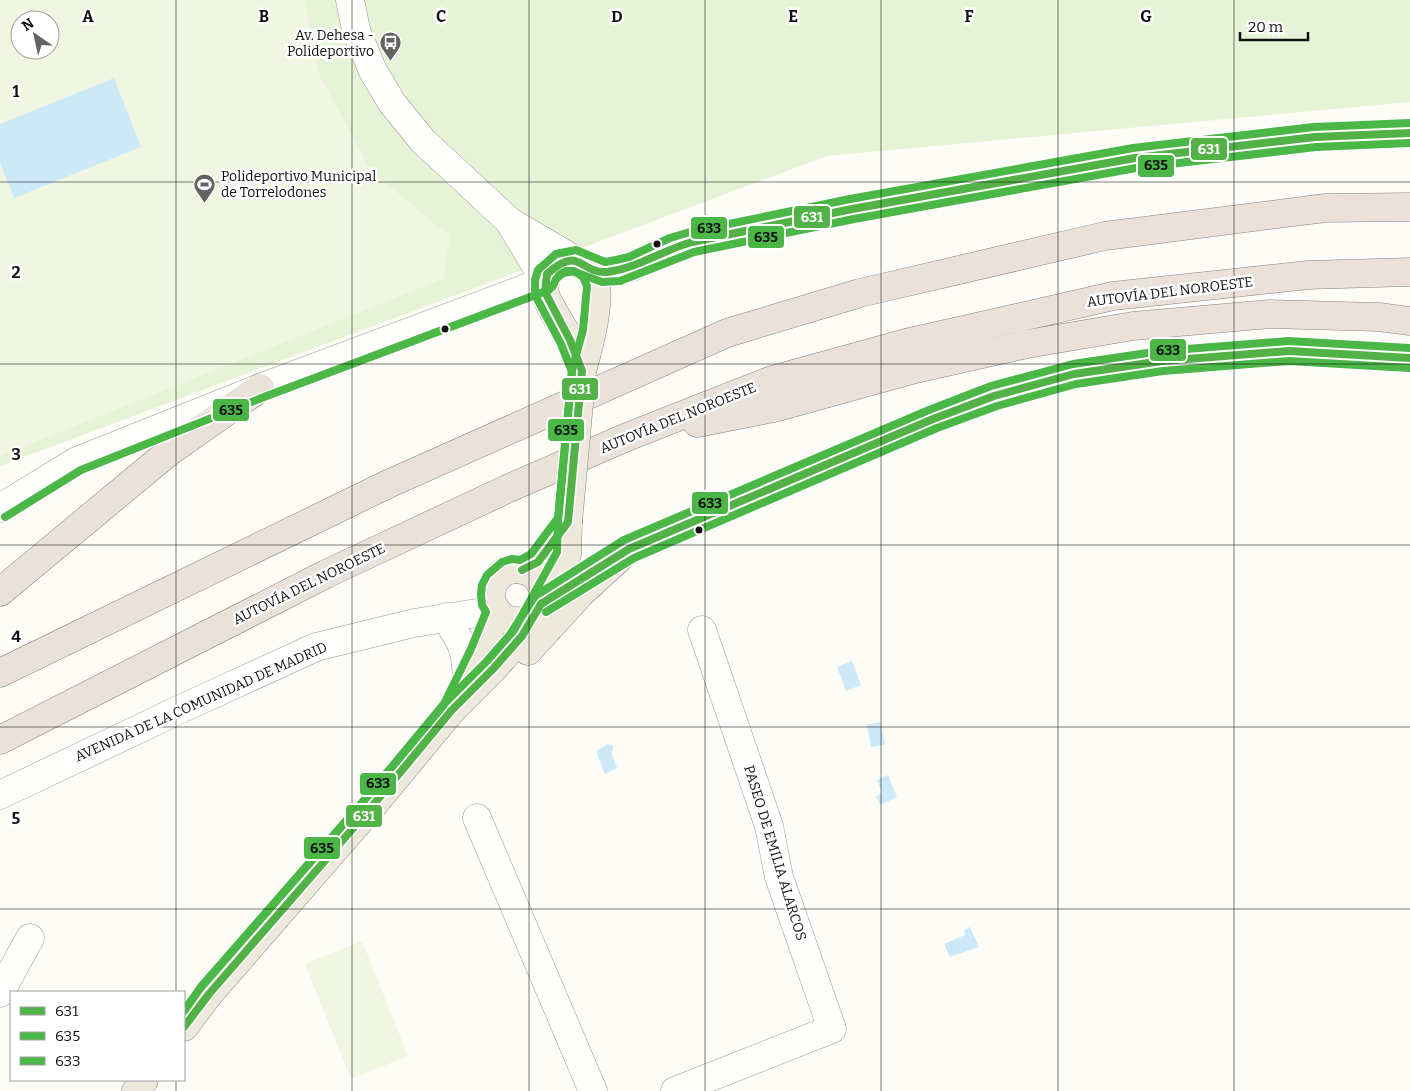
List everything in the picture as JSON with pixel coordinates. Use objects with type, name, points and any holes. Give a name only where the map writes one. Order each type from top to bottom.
[{"type":"highway","points":[[0,673],[348,504],[727,333],[860,293],[1105,236],[1325,208],[1410,207]]},
{"type":"highway","name":"AUTOVÍA DEL NOROESTE","points":[[0,740],[326,574],[507,489],[627,437],[772,380],[906,343],[1112,296],[1308,275],[1410,272]]},
{"type":"highway","points":[[627,437],[774,408],[915,370],[1017,346],[1133,326],[1270,314],[1378,317],[1410,321]]},
{"type":"highway","points":[[0,592],[170,451],[260,388]]},
{"type":"main road","points":[[185,1026],[222,979],[451,711],[493,669],[522,636],[567,556],[568,522],[582,371],[582,336],[597,285],[594,274],[580,262],[558,264],[547,274],[544,292],[546,298],[582,336]]},
{"type":"main road","points":[[522,570],[535,576],[542,590],[540,603],[525,619],[515,621],[505,618],[496,611],[491,595],[495,581],[507,571],[522,570],[538,562],[568,522]]},
{"type":"main road","points":[[410,761],[444,746],[553,622],[581,593],[630,549]]},
{"type":"main road","points":[[451,711],[467,680],[496,611]]},
{"type":"street","points":[[0,508],[77,461],[260,388],[545,281],[508,222],[423,141],[392,102],[373,71],[356,30],[355,4]]},
{"type":"street","points":[[508,222],[580,262],[604,272],[632,267],[667,250],[692,242],[852,209],[1135,158],[1315,137],[1410,133]]},
{"type":"street","points":[[473,308],[502,289],[512,273],[516,250],[508,222]]},
{"type":"street","points":[[540,603],[630,549],[933,419],[994,396],[1074,374],[1162,361],[1289,351],[1410,358]]},
{"type":"street","name":"AVENIDA DE LA COMUNIDAD DE MADRID","points":[[0,795],[316,647],[414,623],[496,611]]},
{"type":"street","points":[[445,617],[464,647],[467,661],[467,680]]},
{"type":"street","name":"PASEO DE EMILIA ALARCOS","points":[[674,1091],[832,1029],[779,877],[769,826],[702,630]]},
{"type":"street","points":[[477,818],[593,1091]]},
{"type":"street","points":[[0,993],[30,938]]},
{"type":"green space","points":[[0,0],[1410,0],[1410,102],[827,156],[0,466]]},
{"type":"green space","name":"Polideportivo Municipal de Torrelodones","points":[[0,0],[304,0],[319,74],[371,171],[450,236],[443,279],[0,456]]},
{"type":"green space","points":[[362,941],[408,1056],[351,1079],[305,964]]},
{"type":"water","points":[[114,78],[141,147],[14,198],[0,163],[0,124]]},
{"type":"water","points":[[852,661],[861,685],[846,691],[837,667]]},
{"type":"water","points":[[880,722],[885,745],[871,747],[867,725]]},
{"type":"water","points":[[608,744],[613,746],[611,752],[617,768],[605,774],[596,751]]},
{"type":"water","points":[[888,775],[897,797],[880,805],[876,797],[882,792],[877,780]]},
{"type":"water","points":[[970,927],[979,947],[950,957],[944,944],[965,935],[964,930]]},
{"type":"transit line","name":"633","points":[[185,1010],[201,987],[361,804],[443,706],[471,649],[486,612],[482,605],[481,594],[482,585],[487,575],[502,562],[512,559],[520,560],[531,554],[558,518],[572,372],[561,344],[535,295],[535,280],[538,270],[556,254],[576,250],[605,262],[616,260],[629,257],[670,238],[690,232],[850,199],[1133,148],[1314,127],[1410,123]]},
{"type":"transit line","name":"631","points":[[522,570],[538,562],[568,522],[582,371],[570,340],[545,292],[547,274],[566,261],[579,262],[591,269],[607,272],[629,267],[692,242],[852,209],[1135,158],[1315,137],[1410,133]]},
{"type":"transit line","name":"635","points":[[559,275],[566,271],[572,271],[602,282],[620,281],[694,252],[854,219],[1136,168],[1316,147],[1410,143]]},
{"type":"transit line","name":"635","points":[[5,517],[81,470],[264,397],[549,290],[556,279],[563,273],[574,271],[583,277],[587,286],[583,330],[572,370],[558,521],[557,552],[514,630],[486,662],[443,705],[361,804],[201,987],[185,1010]]},
{"type":"transit line","name":"633","points":[[511,633],[535,596],[624,540],[929,410],[991,386],[1073,364],[1161,351],[1288,341],[1410,348]]},
{"type":"transit line","name":"631","points":[[541,604],[629,549],[933,419],[994,396],[1074,374],[1162,361],[1289,351],[1410,358]]},
{"type":"transit line","name":"635","points":[[546,612],[634,558],[937,428],[997,406],[1076,384],[1163,371],[1289,361],[1409,368]]},
{"type":"transit line","name":"631","points":[[185,1026],[209,994],[369,810],[451,711],[493,669],[522,636],[541,604]]},
{"type":"place","name":"Av. Dehesa - Polideportivo","points":[[390,62]]},
{"type":"place","name":"Polideportivo Municipal de Torrelodones","points":[[205,203]]}]
